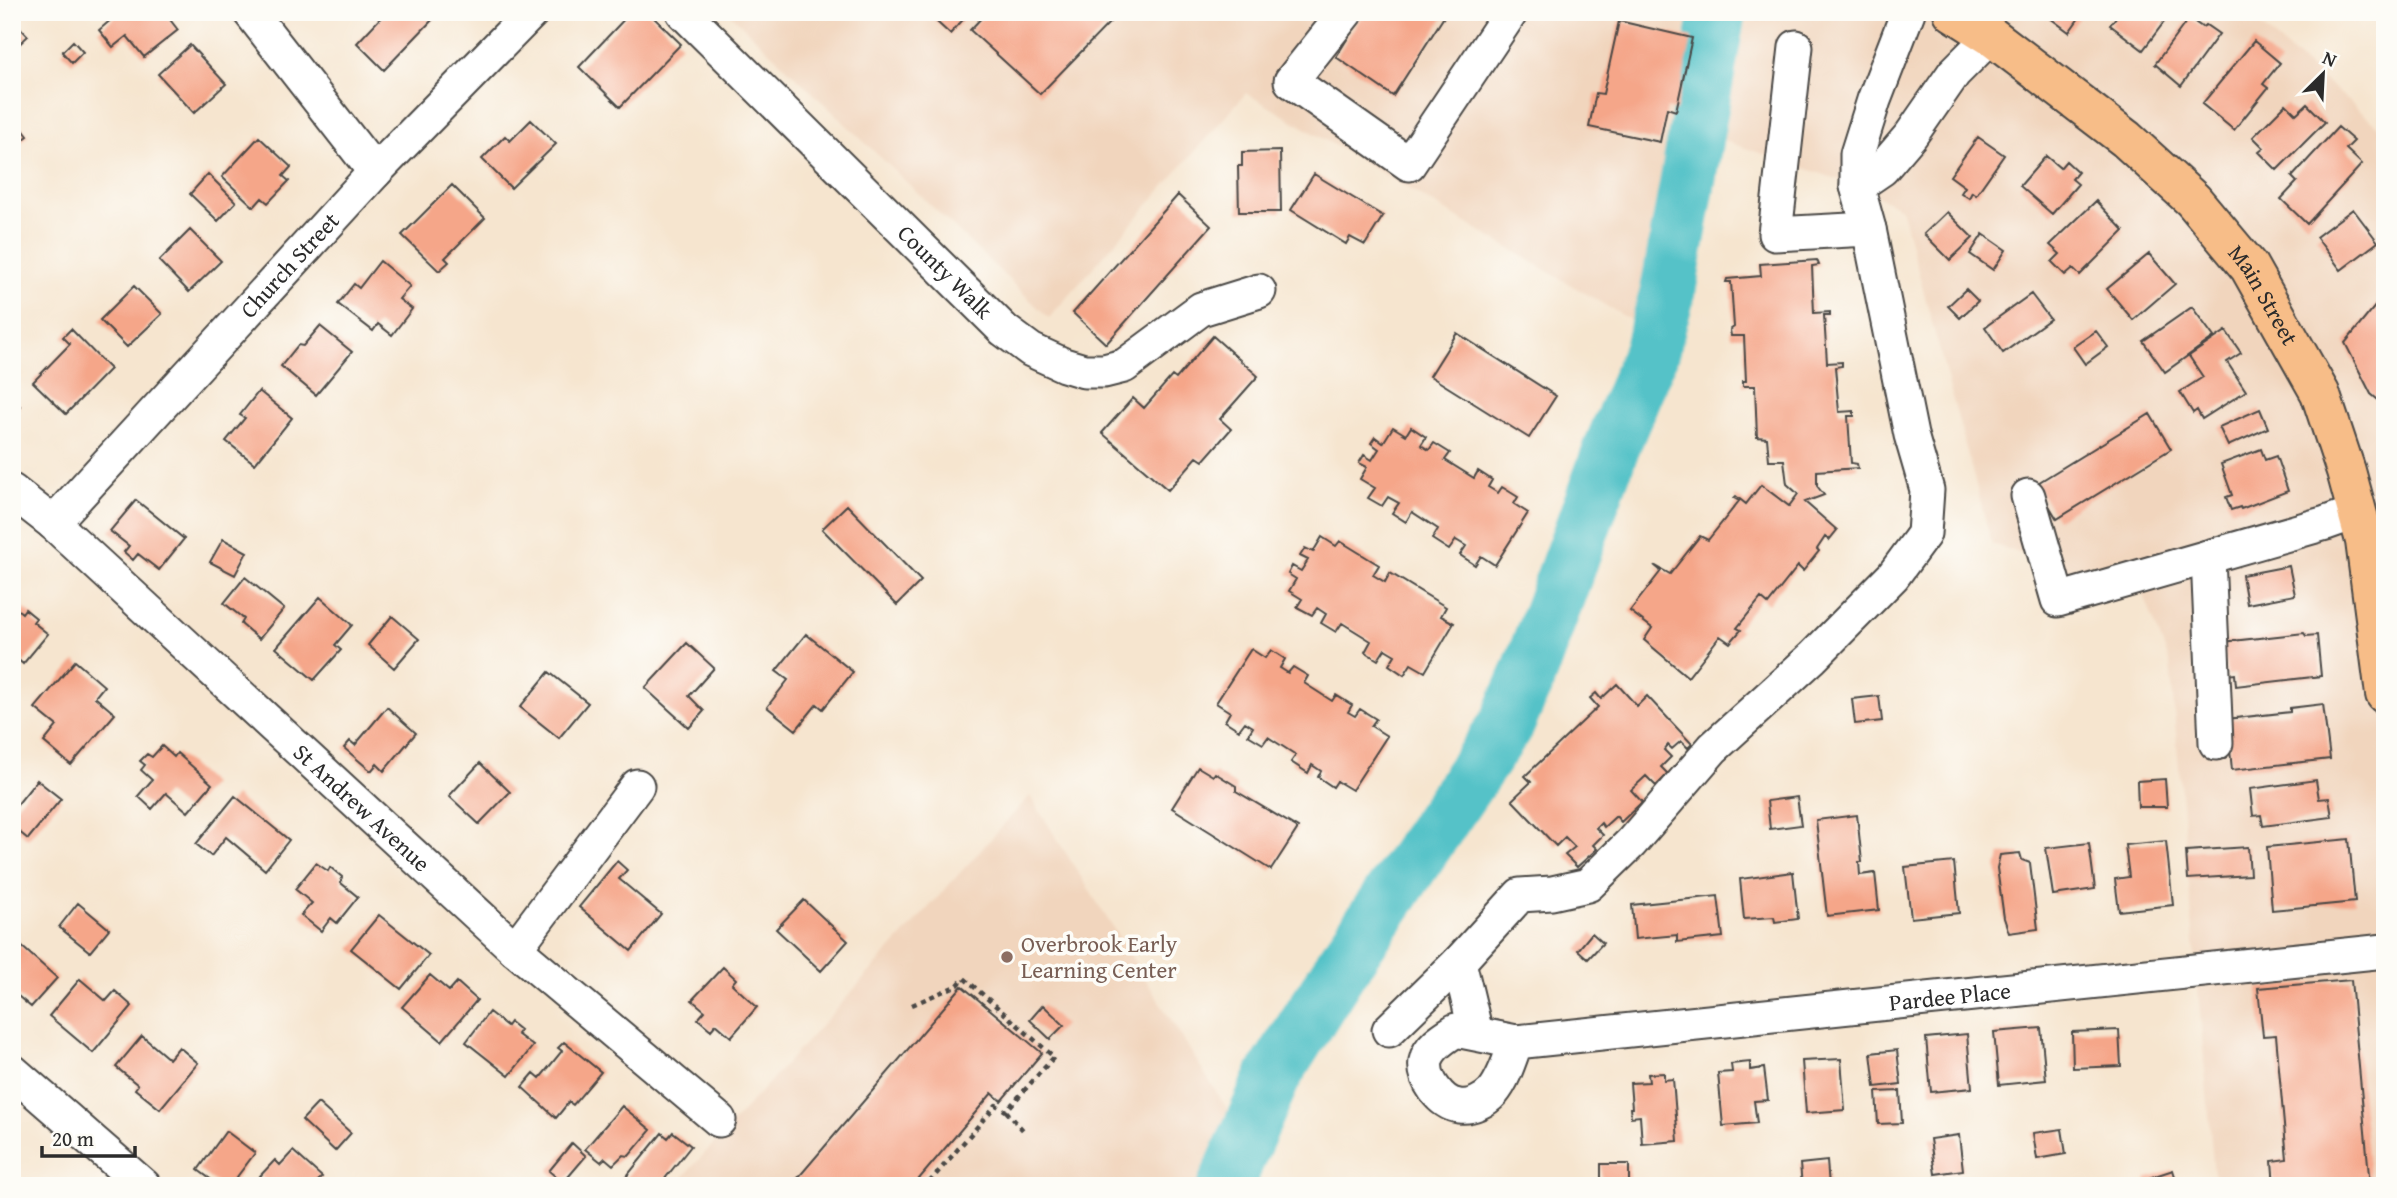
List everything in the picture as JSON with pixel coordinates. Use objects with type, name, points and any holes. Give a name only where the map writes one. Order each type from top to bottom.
[{"type":"main road","name":"Main Street","points":[[1969,19],[2126,139],[2193,200],[2249,267],[2320,393],[2365,541],[2385,694]]},
{"type":"street","points":[[250,12],[375,172]]},
{"type":"street","name":"Church Street","points":[[53,523],[375,172],[532,12]]},
{"type":"street","name":"County Walk","points":[[683,12],[1004,330],[1031,350],[1064,365],[1084,370],[1104,371],[1124,366],[1200,309],[1259,291]]},
{"type":"street","points":[[1346,12],[1291,81],[1409,164],[1511,12]]},
{"type":"street","points":[[1390,1030],[1459,962],[1520,895],[1588,885],[1631,843],[1713,748],[1812,657],[1893,576],[1924,534],[1927,489],[1912,435],[1869,229],[1857,186],[1857,154],[1874,100],[1908,12]]},
{"type":"street","points":[[1857,186],[1882,169],[1911,135],[1954,73],[1969,19]]},
{"type":"street","points":[[1796,47],[1775,234],[1869,229]]},
{"type":"street","name":"St Andrew Avenue","points":[[12,491],[53,523],[514,949],[719,1120]]},
{"type":"street","points":[[2028,496],[2058,600],[2357,512]]},
{"type":"street","points":[[2208,557],[2216,743]]},
{"type":"street","points":[[514,949],[637,786]]},
{"type":"street","name":"Pardee Place","points":[[1516,1042],[1494,1091],[1478,1104],[1457,1107],[1439,1095],[1428,1080],[1426,1061],[1436,1044],[1456,1030],[1516,1042],[2385,951]]},
{"type":"street","points":[[1459,962],[1476,1033]]},
{"type":"street","points":[[12,1071],[144,1186]]},
{"type":"path","points":[[912,1005],[958,985],[964,978],[1054,1057],[1006,1111]]},
{"type":"path","points":[[926,1186],[996,1105],[1006,1111],[1023,1130]]},
{"type":"shaded area","points":[[728,12],[2244,12],[2385,132],[2385,1186],[2215,1186],[2170,663],[2143,593],[1992,544],[1901,208],[1857,186],[1675,124],[1644,328],[1246,93],[1049,318]]},
{"type":"shaded area","name":"Overbrook Early Learning Center","points":[[1030,796],[1232,1117],[1205,1174],[1196,1186],[675,1186]]},
{"type":"building","points":[[120,12],[164,12],[178,30],[144,57],[127,36],[113,47],[99,30]]},
{"type":"building","points":[[386,12],[432,12],[430,15],[434,18],[384,70],[357,43]]},
{"type":"building","points":[[631,12],[648,12],[681,44],[620,107],[579,67]]},
{"type":"building","points":[[926,12],[970,12],[950,34]]},
{"type":"building","points":[[987,12],[1115,12],[1117,15],[1040,94],[970,30]]},
{"type":"building","points":[[1364,12],[1447,12],[1393,96],[1336,57]]},
{"type":"building","points":[[2042,12],[2070,12],[2079,18],[2069,32]]},
{"type":"building","points":[[2120,12],[2170,14],[2143,50],[2110,25]]},
{"type":"building","points":[[2189,18],[2219,34],[2181,86],[2155,64]]},
{"type":"building","points":[[12,19],[28,36],[12,51]]},
{"type":"building","points":[[1619,21],[1692,38],[1676,111],[1667,108],[1660,142],[1589,127],[1596,93],[1603,94]]},
{"type":"building","points":[[73,41],[83,52],[72,63],[62,52]]},
{"type":"building","points":[[2254,41],[2280,63],[2263,84],[2268,88],[2234,130],[2202,104]]},
{"type":"building","points":[[190,45],[226,84],[194,113],[158,74]]},
{"type":"building","points":[[2286,104],[2296,114],[2307,104],[2325,122],[2277,170],[2259,152],[2264,148],[2253,137]]},
{"type":"building","points":[[12,115],[28,136],[12,148]]},
{"type":"building","points":[[531,120],[556,144],[511,188],[482,159],[505,136],[510,141]]},
{"type":"building","points":[[2338,127],[2354,141],[2346,149],[2362,164],[2307,224],[2281,199],[2297,182],[2292,177]]},
{"type":"building","points":[[259,137],[291,167],[283,176],[289,181],[268,203],[262,198],[254,207],[222,177]]},
{"type":"building","points":[[1978,137],[2004,155],[1976,195],[1972,192],[1969,198],[1961,193],[1965,187],[1950,176]]},
{"type":"building","points":[[1280,151],[1281,212],[1239,212],[1238,166],[1242,166],[1242,152]]},
{"type":"building","points":[[2046,156],[2060,168],[2066,161],[2078,172],[2072,179],[2078,184],[2052,214],[2020,186]]},
{"type":"building","points":[[208,174],[236,202],[218,221],[190,194]]},
{"type":"building","points":[[1314,174],[1383,216],[1365,245],[1350,237],[1346,244],[1291,210]]},
{"type":"building","points":[[452,185],[485,218],[445,258],[449,262],[439,271],[402,235]]},
{"type":"building","points":[[1178,195],[1211,226],[1106,344],[1073,313]]},
{"type":"building","points":[[2096,201],[2124,231],[2080,275],[2073,268],[2065,275],[2052,262],[2060,254],[2050,245]]},
{"type":"building","points":[[2353,209],[2378,242],[2341,270],[2316,237]]},
{"type":"building","points":[[1947,212],[1973,238],[1950,260],[1924,234]]},
{"type":"building","points":[[190,230],[221,261],[189,292],[159,261]]},
{"type":"building","points":[[1983,234],[2006,250],[1993,270],[1970,254]]},
{"type":"building","points":[[2149,254],[2175,284],[2133,320],[2107,289]]},
{"type":"building","points":[[1817,260],[1819,265],[1812,266],[1814,313],[1830,312],[1830,315],[1824,315],[1827,363],[1842,362],[1842,366],[1835,367],[1839,412],[1854,411],[1854,416],[1848,416],[1851,463],[1857,464],[1858,468],[1817,471],[1817,486],[1824,495],[1805,502],[1837,530],[1829,540],[1825,537],[1817,549],[1819,551],[1803,571],[1798,566],[1768,604],[1761,598],[1737,628],[1741,630],[1730,643],[1720,636],[1688,677],[1644,640],[1652,628],[1630,611],[1661,571],[1654,565],[1670,574],[1700,536],[1708,540],[1739,501],[1734,498],[1736,496],[1746,504],[1761,485],[1789,506],[1798,494],[1787,484],[1784,460],[1769,460],[1767,438],[1757,437],[1755,386],[1743,386],[1743,381],[1746,381],[1744,336],[1731,336],[1730,330],[1734,327],[1731,282],[1726,282],[1727,279],[1761,276],[1760,264]]},
{"type":"building","points":[[380,261],[410,286],[399,299],[412,309],[392,335],[378,324],[373,331],[338,304],[354,284],[359,288]]},
{"type":"building","points":[[134,286],[162,314],[127,347],[100,320]]},
{"type":"building","points":[[1966,289],[1978,301],[1960,318],[1948,306]]},
{"type":"building","points":[[2031,294],[2050,319],[2003,353],[1985,327]]},
{"type":"building","points":[[2385,294],[2383,404],[2371,394],[2345,343]]},
{"type":"building","points":[[2192,307],[2214,337],[2165,372],[2143,341]]},
{"type":"building","points":[[320,326],[352,352],[316,395],[281,366],[298,345],[303,346]]},
{"type":"building","points":[[71,329],[110,369],[66,414],[33,382],[70,344],[63,337]]},
{"type":"building","points":[[2096,331],[2108,347],[2085,364],[2073,347]]},
{"type":"building","points":[[2226,331],[2241,353],[2227,362],[2246,391],[2202,419],[2197,410],[2193,413],[2180,392],[2203,377],[2189,356]]},
{"type":"building","points":[[1457,333],[1556,396],[1529,438],[1430,376]]},
{"type":"building","points":[[1213,336],[1258,376],[1220,419],[1231,429],[1203,461],[1197,457],[1168,490],[1102,433],[1133,398],[1144,408],[1172,376],[1176,379]]},
{"type":"building","points":[[259,391],[292,418],[255,464],[226,441],[245,418],[240,415]]},
{"type":"building","points":[[12,399],[20,406],[12,415]]},
{"type":"building","points":[[2260,409],[2268,428],[2228,446],[2219,427]]},
{"type":"building","points":[[2150,414],[2171,449],[2057,519],[2036,484]]},
{"type":"building","points":[[1393,427],[1406,435],[1411,427],[1426,437],[1421,445],[1429,450],[1434,443],[1450,453],[1445,460],[1474,478],[1478,471],[1492,480],[1488,487],[1498,493],[1502,487],[1518,497],[1514,504],[1528,513],[1495,565],[1481,556],[1475,565],[1460,555],[1466,546],[1456,540],[1449,550],[1432,539],[1438,529],[1412,512],[1406,522],[1392,513],[1399,503],[1388,497],[1382,506],[1368,498],[1375,488],[1360,479],[1367,467],[1359,463],[1364,455],[1372,460],[1379,449],[1371,443],[1375,437],[1383,443]]},
{"type":"building","points":[[2261,449],[2265,460],[2276,456],[2288,491],[2241,509],[2231,510],[2226,497],[2232,495],[2221,464]]},
{"type":"building","points":[[136,500],[184,539],[159,570],[138,554],[133,560],[124,552],[129,546],[110,531]]},
{"type":"building","points":[[847,505],[921,581],[897,605],[822,529]]},
{"type":"building","points":[[1322,537],[1336,546],[1340,541],[1379,565],[1373,575],[1385,582],[1390,573],[1446,607],[1441,616],[1454,623],[1425,672],[1411,664],[1404,675],[1389,665],[1395,655],[1385,649],[1378,660],[1365,652],[1371,641],[1342,623],[1336,632],[1321,623],[1326,614],[1317,608],[1312,615],[1297,607],[1302,599],[1289,591],[1296,579],[1288,574],[1292,566],[1301,571],[1308,560],[1300,556],[1305,548],[1313,552]]},
{"type":"building","points":[[223,539],[247,552],[235,575],[210,562]]},
{"type":"building","points":[[2289,566],[2295,595],[2247,604],[2242,575]]},
{"type":"building","points":[[245,577],[284,609],[259,639],[241,624],[244,619],[224,603]]},
{"type":"building","points":[[320,597],[352,625],[335,645],[341,650],[314,680],[276,648]]},
{"type":"building","points":[[12,605],[22,613],[25,609],[36,618],[33,622],[48,634],[23,664],[16,658],[12,663]]},
{"type":"building","points":[[392,616],[419,639],[394,668],[368,645]]},
{"type":"building","points":[[2304,633],[2306,636],[2317,635],[2321,676],[2236,686],[2235,674],[2227,675],[2223,642]]},
{"type":"building","points":[[806,634],[853,672],[823,709],[817,704],[796,730],[767,707],[788,680],[776,671]]},
{"type":"building","points":[[687,643],[714,668],[689,696],[704,711],[689,728],[645,688]]},
{"type":"building","points":[[1251,649],[1265,658],[1271,650],[1285,659],[1280,668],[1288,673],[1293,667],[1308,676],[1304,683],[1332,701],[1336,695],[1352,705],[1348,712],[1355,716],[1360,709],[1376,719],[1371,726],[1387,736],[1352,790],[1337,781],[1333,787],[1318,777],[1321,771],[1312,765],[1308,773],[1291,762],[1296,755],[1268,737],[1263,744],[1248,735],[1253,727],[1245,722],[1239,730],[1225,721],[1230,712],[1216,703]]},
{"type":"building","points":[[75,661],[104,686],[95,697],[115,714],[71,765],[44,742],[57,726],[35,708]]},
{"type":"building","points":[[549,672],[588,703],[559,738],[520,707]]},
{"type":"building","points":[[1617,684],[1637,706],[1647,696],[1692,744],[1688,748],[1681,741],[1672,749],[1668,745],[1664,750],[1671,757],[1661,767],[1668,774],[1656,786],[1646,776],[1631,790],[1642,802],[1621,822],[1616,816],[1604,827],[1601,823],[1596,828],[1603,835],[1593,845],[1597,849],[1577,867],[1565,855],[1575,847],[1565,837],[1556,846],[1512,800],[1531,782],[1525,776],[1598,707],[1590,698],[1596,693],[1601,699]]},
{"type":"building","points":[[1879,696],[1882,721],[1855,724],[1852,699]]},
{"type":"building","points":[[2323,704],[2330,759],[2232,770],[2227,719],[2290,712],[2290,708]]},
{"type":"building","points":[[387,707],[416,733],[384,771],[377,764],[371,771],[344,748],[350,741],[355,745]]},
{"type":"building","points":[[162,746],[174,757],[177,753],[212,784],[188,812],[166,793],[152,809],[138,796],[152,780],[141,770],[145,765],[140,761],[147,754],[152,757]]},
{"type":"building","points":[[480,763],[510,792],[479,824],[449,796]]},
{"type":"building","points":[[1198,767],[1213,776],[1215,773],[1236,786],[1236,791],[1298,828],[1271,870],[1172,808]]},
{"type":"building","points":[[2165,779],[2167,807],[2138,807],[2137,781]]},
{"type":"building","points":[[37,780],[61,799],[28,839],[12,826],[12,811]]},
{"type":"building","points":[[2316,780],[2319,799],[2329,798],[2332,817],[2263,826],[2261,815],[2253,816],[2250,789]]},
{"type":"building","points":[[235,796],[289,840],[265,870],[226,837],[211,856],[196,844]]},
{"type":"building","points":[[1797,797],[1801,825],[1770,829],[1767,801]]},
{"type":"building","points":[[1857,815],[1862,862],[1859,862],[1860,875],[1875,873],[1879,910],[1827,916],[1816,820]]},
{"type":"building","points":[[2349,839],[2355,902],[2272,910],[2267,847]]},
{"type":"building","points":[[2166,841],[2173,905],[2119,911],[2115,879],[2129,877],[2125,845]]},
{"type":"building","points":[[2089,843],[2095,889],[2053,895],[2046,848]]},
{"type":"building","points":[[2248,847],[2250,875],[2188,879],[2186,851]]},
{"type":"building","points":[[2020,853],[2022,860],[2030,863],[2038,929],[2009,933],[2004,918],[1997,868],[2000,855]]},
{"type":"building","points":[[617,861],[627,870],[619,879],[661,914],[631,951],[579,907]]},
{"type":"building","points":[[1954,862],[1959,913],[1911,918],[1905,867]]},
{"type":"building","points":[[316,863],[328,871],[330,867],[342,877],[341,883],[358,897],[337,923],[331,918],[321,931],[301,915],[312,903],[295,889]]},
{"type":"building","points":[[1793,872],[1798,919],[1775,922],[1774,917],[1744,919],[1740,879]]},
{"type":"building","points":[[1718,896],[1723,937],[1677,942],[1677,935],[1635,939],[1632,905]]},
{"type":"building","points":[[804,900],[848,941],[821,971],[776,929]]},
{"type":"building","points":[[78,903],[109,929],[90,952],[59,927]]},
{"type":"building","points":[[379,915],[429,955],[401,989],[351,949]]},
{"type":"building","points":[[1592,933],[1603,943],[1588,959],[1578,950]]},
{"type":"building","points":[[19,944],[57,978],[31,1007],[12,991],[12,952]]},
{"type":"building","points":[[723,967],[736,979],[732,984],[757,1007],[731,1037],[716,1024],[711,1030],[698,1019],[705,1011],[692,1000]]},
{"type":"building","points":[[430,975],[449,991],[457,982],[477,1000],[442,1041],[402,1007]]},
{"type":"building","points":[[80,979],[106,1001],[115,991],[132,1006],[93,1053],[49,1016]]},
{"type":"building","points":[[2351,980],[2370,1186],[2274,1186],[2272,1161],[2287,1159],[2276,1035],[2263,1036],[2258,988]]},
{"type":"building","points":[[962,986],[1042,1053],[1001,1101],[992,1093],[913,1186],[791,1186]]},
{"type":"building","points":[[1043,1005],[1064,1025],[1050,1039],[1030,1020]]},
{"type":"building","points":[[489,1012],[507,1026],[510,1022],[520,1030],[517,1034],[533,1046],[509,1076],[466,1042]]},
{"type":"building","points":[[2041,1028],[2046,1080],[1999,1085],[1994,1032]]},
{"type":"building","points":[[2119,1030],[2121,1066],[2073,1068],[2072,1032]]},
{"type":"building","points":[[1967,1034],[1972,1088],[1931,1092],[1926,1038]]},
{"type":"building","points":[[142,1036],[169,1059],[179,1047],[198,1063],[160,1109],[135,1089],[138,1085],[116,1067]]},
{"type":"building","points":[[564,1042],[601,1072],[573,1105],[569,1102],[556,1118],[522,1087],[534,1073],[540,1078],[562,1051],[558,1048]]},
{"type":"building","points":[[1897,1050],[1901,1084],[1875,1087],[1871,1053]]},
{"type":"building","points":[[1841,1059],[1845,1110],[1806,1113],[1802,1061]]},
{"type":"building","points":[[1750,1062],[1750,1070],[1764,1068],[1768,1100],[1754,1101],[1757,1123],[1723,1126],[1718,1073],[1732,1072],[1731,1064]]},
{"type":"building","points":[[1664,1073],[1664,1080],[1673,1079],[1678,1141],[1642,1144],[1640,1116],[1631,1117],[1630,1083],[1649,1082],[1648,1074]]},
{"type":"building","points":[[1900,1091],[1902,1123],[1878,1124],[1876,1092]]},
{"type":"building","points":[[318,1103],[351,1133],[335,1151],[302,1120]]},
{"type":"building","points":[[622,1106],[651,1130],[629,1156],[623,1155],[613,1165],[605,1158],[601,1162],[585,1149]]},
{"type":"building","points":[[2062,1129],[2066,1154],[2037,1159],[2033,1133]]},
{"type":"building","points":[[226,1131],[255,1153],[230,1186],[220,1186],[198,1170]]},
{"type":"building","points":[[673,1132],[691,1146],[659,1186],[637,1186],[626,1177],[662,1133],[668,1138]]},
{"type":"building","points":[[1959,1135],[1963,1170],[1935,1174],[1930,1139]]},
{"type":"building","points":[[572,1143],[586,1156],[563,1183],[549,1171]]},
{"type":"building","points":[[293,1151],[322,1177],[313,1186],[268,1186],[270,1184],[260,1176],[275,1160],[280,1165]]},
{"type":"building","points":[[1827,1161],[1829,1186],[1802,1186],[1800,1164]]},
{"type":"building","points":[[1601,1164],[1629,1164],[1629,1186],[1601,1186]]},
{"type":"building","points":[[2173,1170],[2178,1186],[2148,1186],[2146,1179]]},
{"type":"building","points":[[12,1176],[24,1186],[12,1186]]},
{"type":"waterway","points":[[1225,1186],[1274,1075],[1341,968],[1507,724],[1527,678],[1613,444],[1651,352],[1668,291],[1718,12]]},
{"type":"place","name":"Overbrook Early Learning Center","points":[[1007,957]]}]
